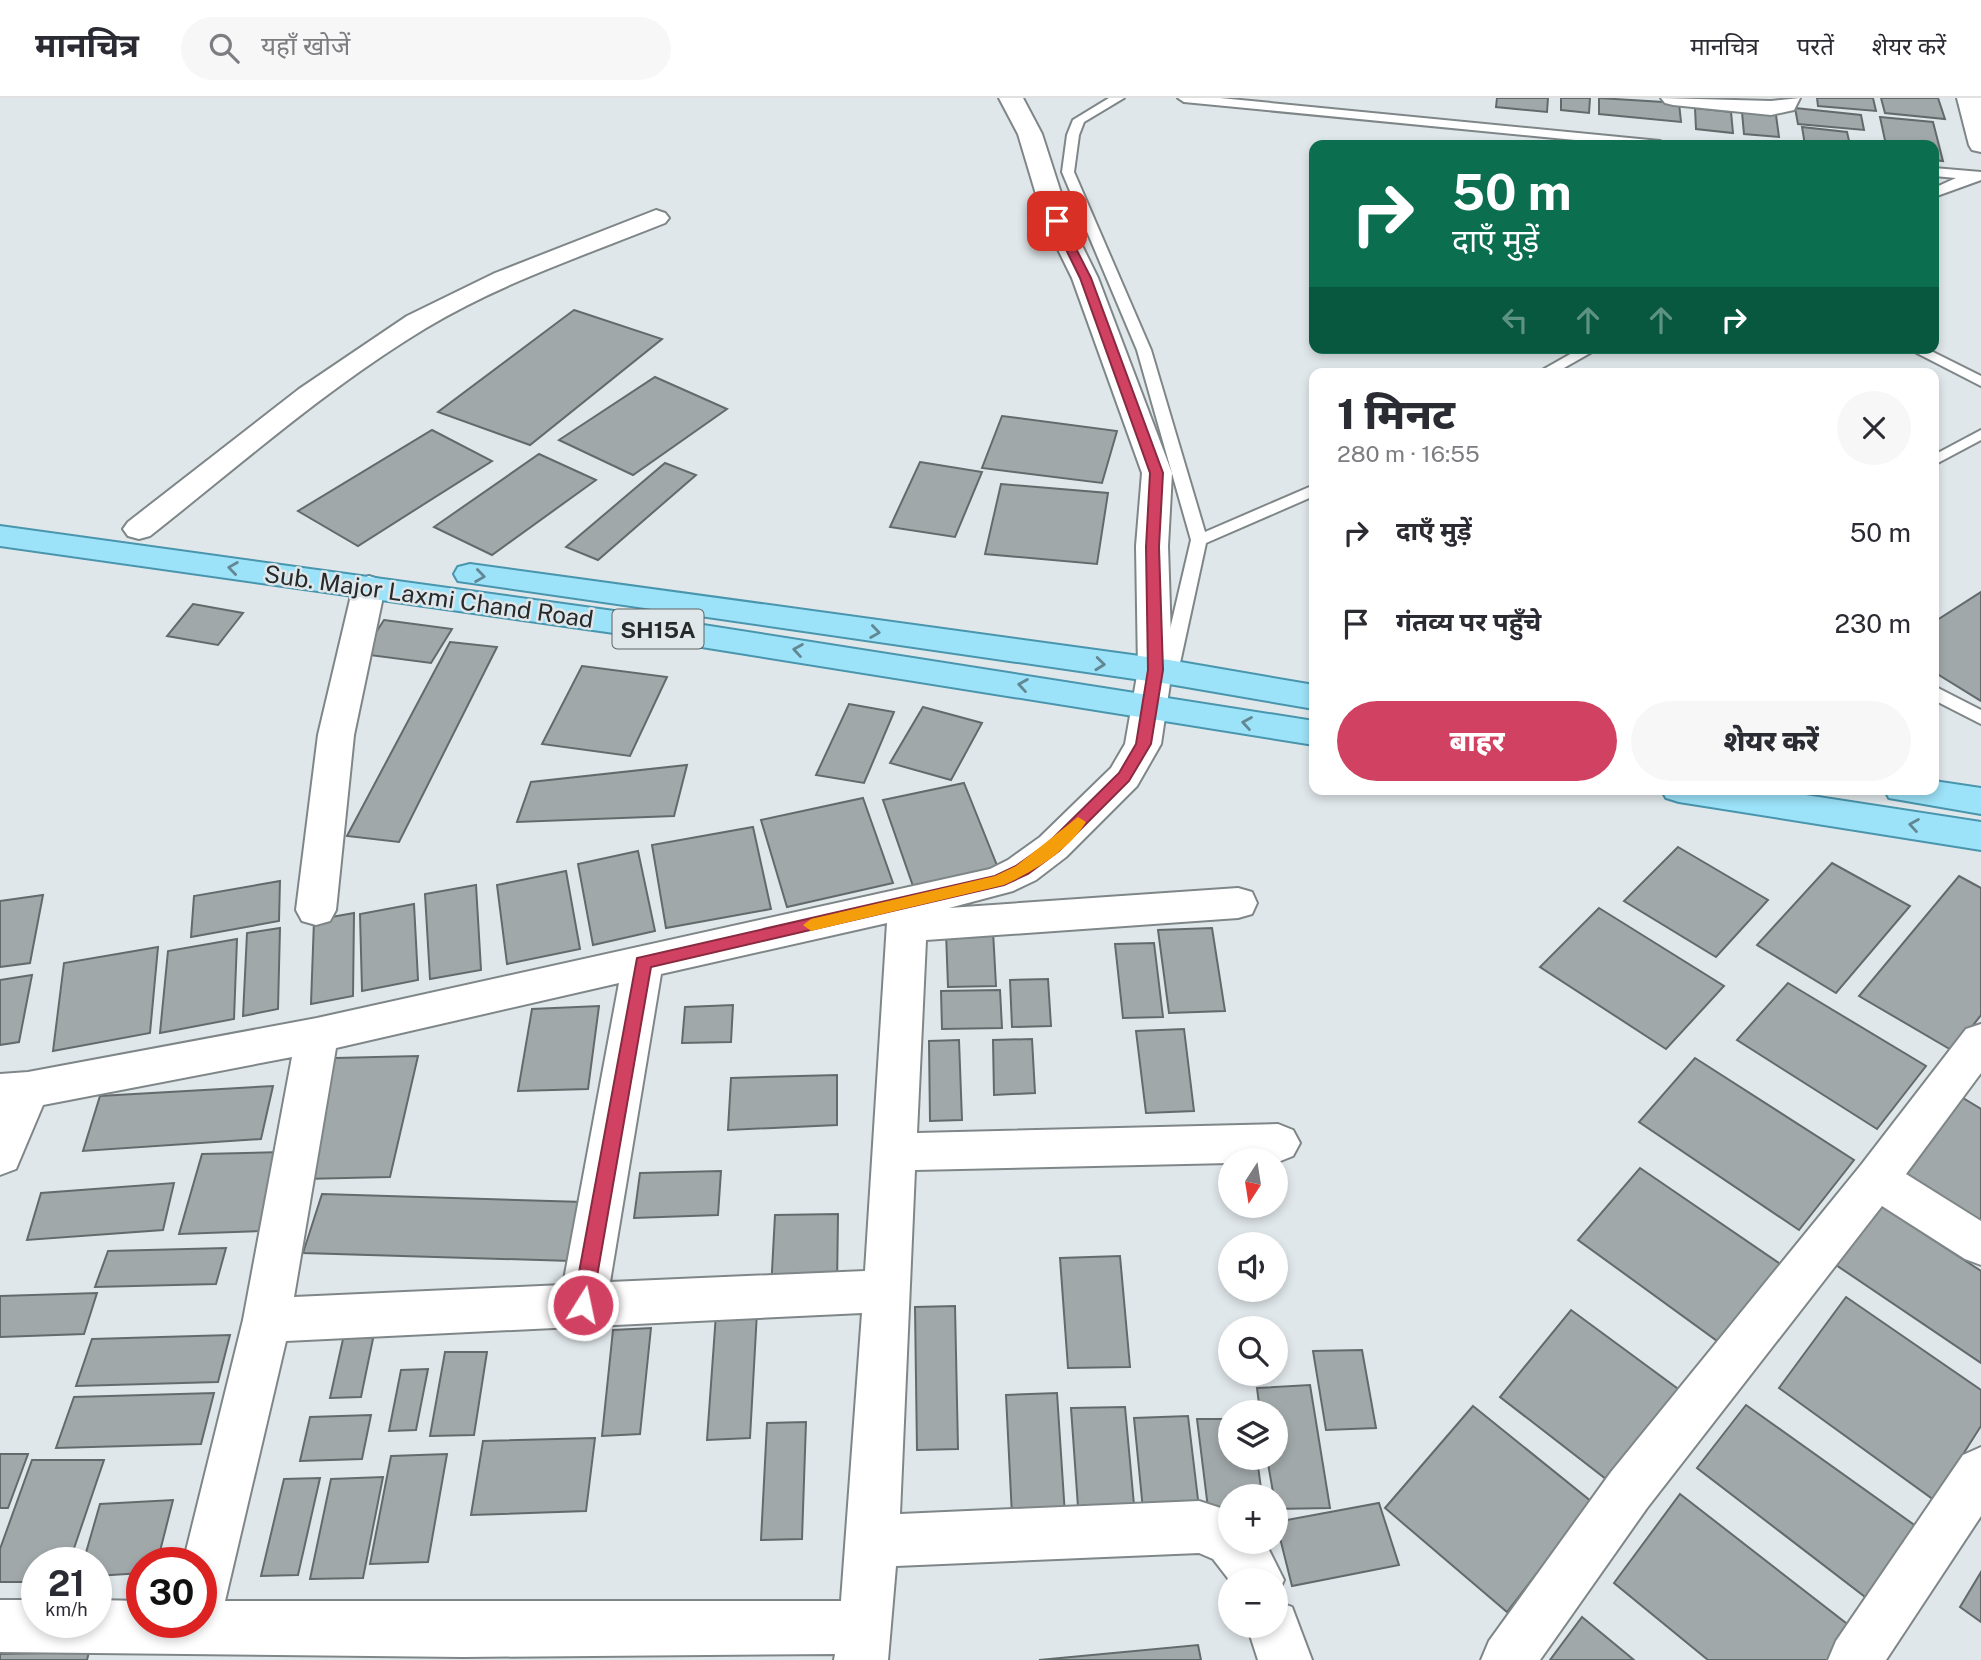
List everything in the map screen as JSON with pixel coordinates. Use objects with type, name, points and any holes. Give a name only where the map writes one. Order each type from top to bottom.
[{"type":"main road","name":"Sub. Major Laxmi Chand Road","points":[[0,510],[1162,671],[1309,695]]},
{"type":"main road","name":"Sub. Major Laxmi Chand Road","points":[[0,536],[369,587],[1033,686],[1150,708],[1309,732]]},
{"type":"main road","points":[[1718,795],[1981,836]]},
{"type":"main road","points":[[1939,795],[1981,801]]},
{"type":"street","points":[[908,915],[999,881],[1022,870],[1053,847],[1124,777],[1143,744],[1150,708],[1162,671],[1152,547],[1157,473],[1085,278],[1057,221],[1030,134],[1011,98]]},
{"type":"street","points":[[1673,98],[1771,108],[1786,105],[1788,98]]},
{"type":"street","points":[[1975,111],[1981,145]]},
{"type":"street","points":[[139,529],[356,361],[418,321],[505,278],[656,218]]},
{"type":"street","points":[[316,910],[336,735],[369,587]]},
{"type":"street","points":[[0,1156],[14,1091],[317,1035],[643,962],[908,915],[1238,904]]},
{"type":"street","points":[[217,1616],[460,1645],[861,1644],[873,1541],[908,915]]},
{"type":"street","points":[[583,1305],[643,962]]},
{"type":"street","points":[[213,1547],[267,1320],[317,1035]]},
{"type":"street","points":[[1508,1660],[1629,1490],[1877,1179],[1981,1041]]},
{"type":"street","points":[[894,1152],[1278,1143]]},
{"type":"street","points":[[1877,1179],[1981,1245]]},
{"type":"street","points":[[267,1320],[885,1291]]},
{"type":"street","points":[[1855,1660],[1981,1472]]},
{"type":"street","points":[[873,1541],[1199,1527],[1218,1532]]},
{"type":"street","points":[[0,1626],[126,1618]]},
{"type":"street","points":[[1277,1638],[1285,1660]]},
{"type":"lane","points":[[1118,98],[1079,120],[1073,135],[1068,172],[1144,350],[1199,540],[1162,671]]},
{"type":"lane","points":[[1184,98],[1609,140]]},
{"type":"lane","points":[[1939,173],[1976,176]]},
{"type":"lane","points":[[1939,190],[1976,176]]},
{"type":"lane","points":[[1554,368],[1580,354]]},
{"type":"lane","points":[[1926,354],[1981,382]]},
{"type":"lane","points":[[1939,458],[1981,433]]},
{"type":"lane","points":[[1199,540],[1309,492]]},
{"type":"lane","points":[[1939,695],[1981,718]]},
{"type":"building","points":[[1497,98],[1548,98],[1547,112],[1496,107]]},
{"type":"building","points":[[1561,98],[1590,98],[1589,113],[1561,110]]},
{"type":"building","points":[[1599,98],[1679,103],[1681,122],[1599,114]]},
{"type":"building","points":[[1817,98],[1873,98],[1876,111],[1818,106]]},
{"type":"building","points":[[1881,98],[1938,98],[1945,119],[1885,113]]},
{"type":"building","points":[[1695,108],[1731,112],[1733,133],[1696,129]]},
{"type":"building","points":[[1795,108],[1861,115],[1864,130],[1798,124]]},
{"type":"building","points":[[1742,112],[1776,115],[1779,137],[1744,134]]},
{"type":"building","points":[[1880,117],[1933,122],[1938,140],[1885,140]]},
{"type":"building","points":[[1802,127],[1847,132],[1849,140],[1804,140]]},
{"type":"building","points":[[574,310],[662,339],[530,445],[438,412]]},
{"type":"building","points":[[655,377],[727,409],[633,475],[559,440]]},
{"type":"building","points":[[1002,416],[1117,431],[1102,483],[982,468]]},
{"type":"building","points":[[432,430],[492,461],[358,546],[298,511]]},
{"type":"building","points":[[539,454],[596,480],[492,555],[434,527]]},
{"type":"building","points":[[920,462],[982,472],[955,537],[890,527]]},
{"type":"building","points":[[665,463],[696,475],[598,560],[566,547]]},
{"type":"building","points":[[1001,484],[1108,493],[1097,564],[985,554]]},
{"type":"building","points":[[1981,592],[1981,701],[1939,675],[1939,619]]},
{"type":"building","points":[[193,604],[243,613],[218,645],[167,636]]},
{"type":"building","points":[[384,620],[452,629],[431,663],[362,654]]},
{"type":"building","points":[[450,642],[497,647],[399,842],[347,836]]},
{"type":"building","points":[[582,666],[667,677],[630,756],[542,744]]},
{"type":"building","points":[[849,704],[894,712],[864,783],[816,775]]},
{"type":"building","points":[[923,707],[982,723],[951,780],[890,763]]},
{"type":"building","points":[[687,765],[674,816],[517,822],[531,782]]},
{"type":"building","points":[[964,783],[998,868],[913,886],[883,800]]},
{"type":"building","points":[[863,798],[893,883],[787,907],[761,820]]},
{"type":"building","points":[[753,827],[771,909],[666,928],[652,845]]},
{"type":"building","points":[[1678,847],[1768,900],[1716,957],[1624,901]]},
{"type":"building","points":[[638,851],[655,931],[593,945],[578,864]]},
{"type":"building","points":[[1832,863],[1910,906],[1836,993],[1757,945]]},
{"type":"building","points":[[566,871],[580,949],[507,964],[497,885]]},
{"type":"building","points":[[1959,876],[1981,888],[1981,1015],[1953,1051],[1859,996]]},
{"type":"building","points":[[280,881],[279,921],[191,937],[194,896]]},
{"type":"building","points":[[476,885],[481,970],[430,979],[425,894]]},
{"type":"building","points":[[43,895],[30,963],[0,967],[0,901]]},
{"type":"building","points":[[414,904],[418,980],[362,991],[360,914]]},
{"type":"building","points":[[1599,908],[1724,986],[1666,1049],[1540,967]]},
{"type":"building","points":[[354,913],[353,996],[311,1004],[314,920]]},
{"type":"building","points":[[280,928],[278,1009],[243,1016],[247,933]]},
{"type":"building","points":[[1212,928],[1225,1011],[1169,1013],[1158,930]]},
{"type":"building","points":[[993,931],[996,986],[948,987],[946,932]]},
{"type":"building","points":[[237,939],[234,1019],[160,1033],[168,951]]},
{"type":"building","points":[[1154,943],[1163,1017],[1123,1018],[1115,944]]},
{"type":"building","points":[[158,947],[150,1033],[53,1051],[64,963]]},
{"type":"building","points":[[32,975],[19,1042],[0,1045],[0,980]]},
{"type":"building","points":[[1048,979],[1051,1026],[1012,1027],[1010,980]]},
{"type":"building","points":[[1788,983],[1926,1066],[1877,1129],[1737,1040]]},
{"type":"building","points":[[1000,990],[1002,1028],[942,1029],[941,991]]},
{"type":"building","points":[[733,1005],[731,1042],[682,1043],[685,1007]]},
{"type":"building","points":[[599,1006],[588,1089],[518,1091],[532,1009]]},
{"type":"building","points":[[1184,1029],[1194,1111],[1146,1113],[1136,1031]]},
{"type":"building","points":[[1032,1039],[1035,1093],[994,1095],[993,1040]]},
{"type":"building","points":[[959,1040],[962,1120],[930,1121],[929,1041]]},
{"type":"building","points":[[418,1056],[390,1177],[303,1179],[335,1058]]},
{"type":"building","points":[[1695,1058],[1854,1160],[1799,1230],[1639,1122]]},
{"type":"building","points":[[837,1075],[837,1125],[728,1130],[731,1078]]},
{"type":"building","points":[[273,1086],[261,1139],[83,1151],[100,1096]]},
{"type":"building","points":[[1963,1098],[1981,1109],[1981,1232],[1902,1181]]},
{"type":"building","points":[[283,1152],[262,1231],[179,1234],[202,1154]]},
{"type":"building","points":[[1640,1168],[1792,1272],[1731,1351],[1578,1240]]},
{"type":"building","points":[[721,1171],[718,1215],[634,1218],[640,1173]]},
{"type":"building","points":[[174,1183],[163,1230],[27,1240],[41,1193]]},
{"type":"building","points":[[322,1194],[583,1202],[571,1261],[303,1253]]},
{"type":"building","points":[[1878,1204],[1981,1271],[1981,1363],[1833,1263]]},
{"type":"building","points":[[838,1214],[837,1288],[771,1290],[775,1215]]},
{"type":"building","points":[[226,1248],[216,1284],[95,1287],[108,1251]]},
{"type":"building","points":[[1120,1256],[1130,1367],[1068,1368],[1060,1258]]},
{"type":"building","points":[[97,1293],[84,1334],[0,1337],[0,1296]]},
{"type":"building","points":[[1846,1297],[1981,1390],[1981,1426],[1934,1500],[1779,1388]]},
{"type":"building","points":[[955,1306],[958,1449],[917,1450],[915,1307]]},
{"type":"building","points":[[1571,1310],[1685,1394],[1615,1486],[1500,1397]]},
{"type":"building","points":[[757,1312],[750,1438],[707,1440],[716,1314]]},
{"type":"building","points":[[651,1328],[640,1434],[602,1436],[613,1330]]},
{"type":"building","points":[[375,1329],[361,1397],[330,1398],[345,1330]]},
{"type":"building","points":[[230,1335],[218,1382],[76,1386],[92,1339]]},
{"type":"building","points":[[1362,1350],[1376,1428],[1326,1430],[1313,1351]]},
{"type":"building","points":[[445,1352],[487,1352],[474,1435],[430,1436]]},
{"type":"building","points":[[428,1369],[416,1430],[389,1431],[401,1370]]},
{"type":"building","points":[[1310,1385],[1330,1508],[1288,1509],[1288,1484],[1272,1484],[1269,1470],[1288,1470],[1288,1400],[1258,1400],[1257,1388]]},
{"type":"building","points":[[214,1393],[201,1444],[56,1448],[74,1397]]},
{"type":"building","points":[[1057,1393],[1065,1515],[1012,1516],[1006,1395]]},
{"type":"building","points":[[1746,1405],[1920,1529],[1873,1603],[1697,1468]]},
{"type":"building","points":[[1473,1406],[1592,1502],[1507,1612],[1385,1508]]},
{"type":"building","points":[[1125,1407],[1134,1505],[1078,1507],[1071,1408]]},
{"type":"building","points":[[371,1415],[362,1459],[300,1461],[310,1417]]},
{"type":"building","points":[[1188,1416],[1199,1508],[1143,1510],[1134,1418]]},
{"type":"building","points":[[1197,1419],[1218,1419],[1218,1470],[1259,1470],[1260,1484],[1218,1484],[1218,1508],[1208,1508]]},
{"type":"building","points":[[806,1422],[802,1539],[761,1540],[767,1423]]},
{"type":"building","points":[[595,1438],[586,1511],[471,1515],[483,1441]]},
{"type":"building","points":[[0,1454],[28,1454],[8,1508],[0,1508]]},
{"type":"building","points":[[447,1454],[428,1562],[370,1564],[391,1456]]},
{"type":"building","points":[[32,1460],[104,1460],[74,1547],[21,1547],[21,1582],[0,1582],[0,1549]]},
{"type":"building","points":[[383,1477],[363,1578],[310,1579],[331,1479]]},
{"type":"building","points":[[320,1478],[298,1575],[261,1576],[284,1479]]},
{"type":"building","points":[[1680,1494],[1855,1630],[1835,1660],[1708,1660],[1614,1583]]},
{"type":"building","points":[[173,1500],[161,1547],[126,1547],[126,1574],[112,1575],[112,1547],[88,1547],[100,1504]]},
{"type":"building","points":[[1379,1503],[1399,1565],[1292,1586],[1284,1554],[1288,1554],[1288,1520]]},
{"type":"building","points":[[1981,1572],[1981,1622],[1960,1607]]},
{"type":"building","points":[[1582,1617],[1634,1660],[1550,1660]]},
{"type":"building","points":[[1198,1645],[1201,1660],[1039,1660]]},
{"type":"building","points":[[89,1652],[87,1660],[0,1660],[0,1654]]},
{"type":"slow traffic","points":[[811,925],[999,881],[1022,870],[1053,847],[1078,822]]},
{"type":"route","points":[[583,1305],[643,962],[999,881],[1022,870],[1053,847],[1124,777],[1143,744],[1156,670],[1152,547],[1157,473],[1085,278],[1057,221]]}]
